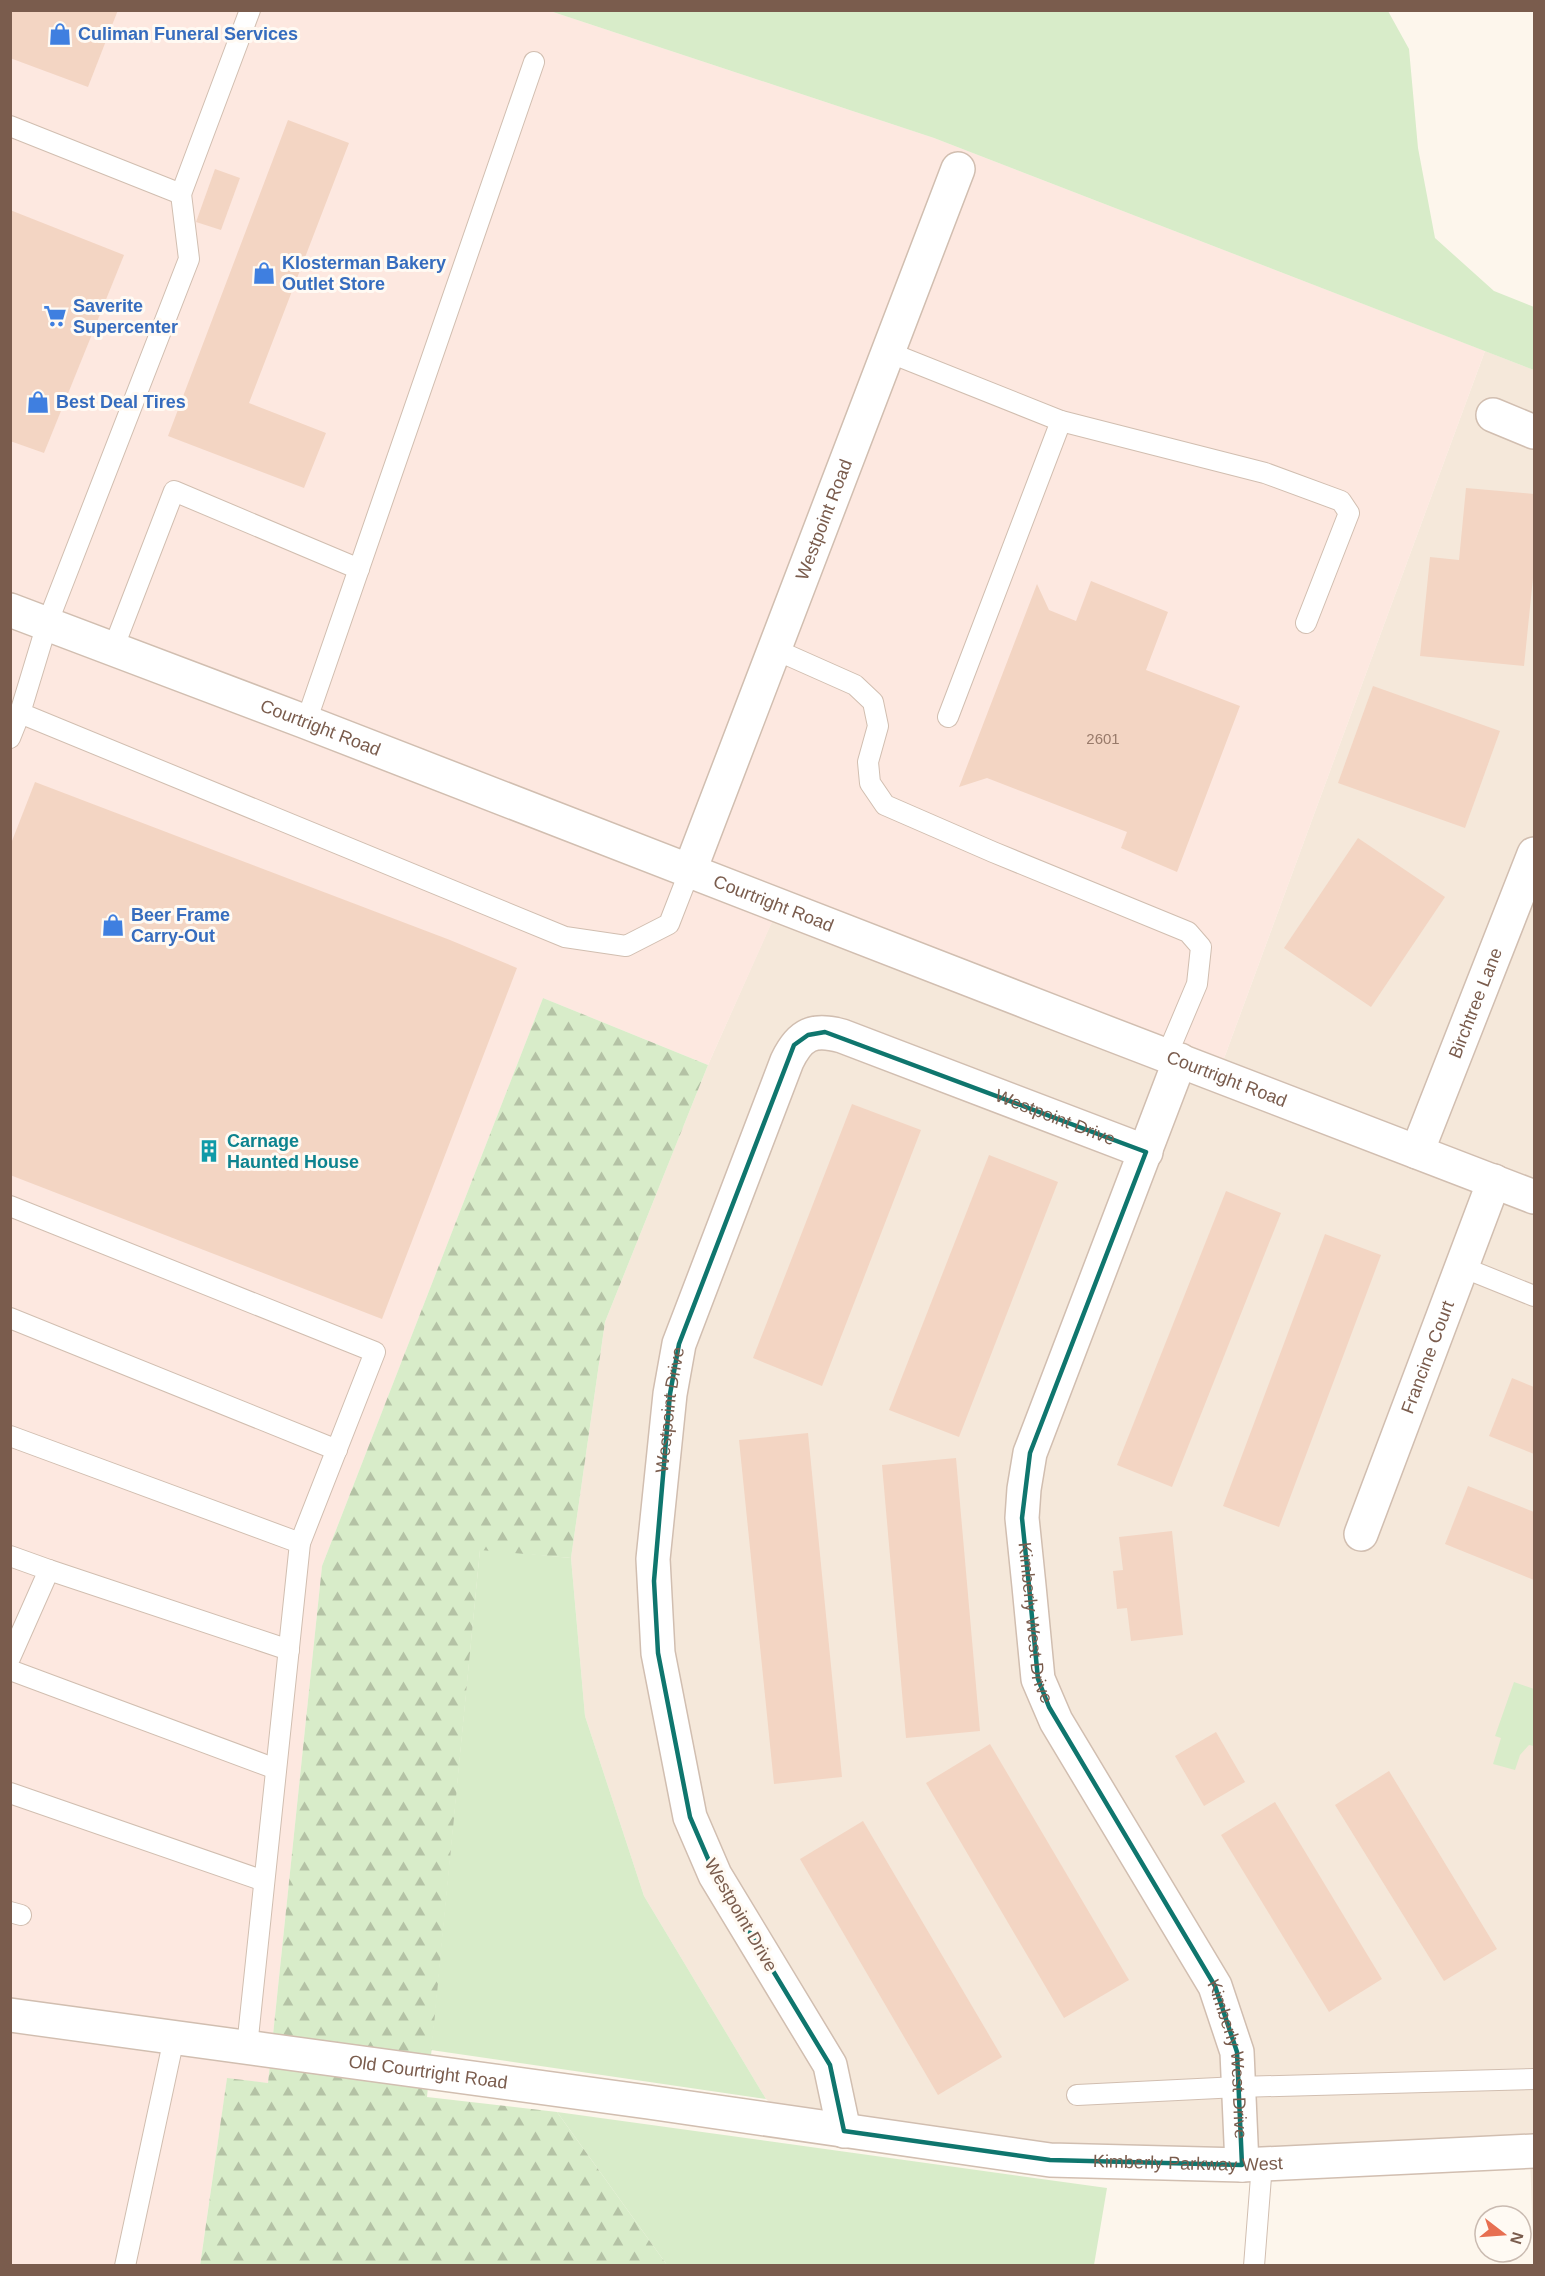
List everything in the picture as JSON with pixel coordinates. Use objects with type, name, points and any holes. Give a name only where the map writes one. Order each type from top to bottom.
[{"type":"street","name":"Westpoint Road","points":[[690,870],[958,169]]},
{"type":"street","points":[[1493,415],[1534,432]]},
{"type":"street","name":"Courtright Road","points":[[10,610],[306,722],[1534,1197]]},
{"type":"street","name":"Birchtree Lane","points":[[1417,1152],[1534,854]]},
{"type":"street","name":"Westpoint Drive","points":[[844,2131],[830,2065],[715,1875],[690,1817],[658,1653],[653,1559],[670,1394],[678,1344],[787,1061],[794,1045],[808,1035],[825,1032],[842,1036],[1146,1152]]},
{"type":"street","name":"Kimberly West Drive","points":[[1173,1058],[1146,1152],[1030,1452],[1022,1518],[1038,1679],[1056,1721],[1215,1986],[1237,2052],[1238,2087],[1252,2165]]},
{"type":"street","name":"Francine Court","points":[[1361,1534],[1494,1181]]},
{"type":"street","name":"Old Courtright Road","points":[[10,2015],[844,2131]]},
{"type":"street","name":"Kimberly Parkway West","points":[[844,2131],[1050,2160],[1252,2165],[1534,2151]]},
{"type":"lane","points":[[10,738],[47,624],[189,259],[181,194],[250,10]]},
{"type":"lane","points":[[306,722],[534,62]]},
{"type":"lane","points":[[10,126],[181,194]]},
{"type":"lane","points":[[888,352],[1061,421],[1265,473],[1341,501],[1349,513],[1306,623]]},
{"type":"lane","points":[[948,717],[1061,421]]},
{"type":"lane","points":[[113,649],[174,491],[359,569]]},
{"type":"lane","points":[[774,649],[855,685],[873,702],[878,726],[868,762],[870,783],[885,806],[1188,932],[1201,947],[1197,984],[1173,1058]]},
{"type":"lane","points":[[20,713],[565,937],[626,946],[669,924],[690,870]]},
{"type":"lane","points":[[10,1206],[375,1352],[300,1543],[247,2047]]},
{"type":"lane","points":[[1462,1267],[1534,1296]]},
{"type":"lane","points":[[10,1318],[337,1450]]},
{"type":"lane","points":[[10,1436],[300,1543]]},
{"type":"lane","points":[[10,1556],[289,1650]]},
{"type":"lane","points":[[10,1658],[49,1570]]},
{"type":"lane","points":[[10,1670],[276,1769]]},
{"type":"lane","points":[[10,1793],[264,1881]]},
{"type":"lane","points":[[125,2265],[174,2038]]},
{"type":"lane","points":[[1077,2095],[1238,2087],[1534,2079]]},
{"type":"lane","points":[[1252,2165],[1254,2265]]},
{"type":"highlighted area","points":[[825,1032],[842,1036],[1146,1152],[1030,1453],[1022,1518],[1038,1679],[1049,1707],[1215,1986],[1237,2052],[1242,2165],[1050,2160],[844,2131],[830,2065],[715,1875],[690,1817],[658,1653],[654,1581],[670,1394],[679,1344],[794,1045],[808,1035]]},
{"type":"shaded area","points":[[11,11],[550,11],[934,138],[1485,351],[1219,1072],[781,902],[708,1065],[543,998],[322,1566],[268,2083],[227,2079],[200,2265],[11,2266]]},
{"type":"shaded area","points":[[1485,351],[1534,370],[1534,2265],[1530,2157],[1310,2166],[793,2128],[766,2099],[644,1896],[585,1716],[571,1558],[605,1322],[708,1065],[781,901],[1219,1072]]},
{"type":"green space","points":[[550,11],[1388,11],[1409,49],[1418,148],[1435,238],[1494,291],[1534,307],[1534,370],[934,138]]},
{"type":"green space","points":[[543,998],[708,1065],[605,1322],[571,1558],[480,1550],[427,2097],[557,2112],[667,2265],[200,2266],[227,2078],[268,2083],[322,1566]]},
{"type":"green space","points":[[480,1549],[571,1558],[585,1716],[644,1896],[766,2099],[431,2050]]},
{"type":"green space","points":[[1514,1682],[1534,1689],[1534,1746],[1529,1745],[1520,1755],[1515,1770],[1493,1764],[1501,1738],[1495,1736]]},
{"type":"green space","points":[[557,2112],[1107,2188],[1094,2265],[667,2265]]},
{"type":"building","name":"Culiman Funeral Services","points":[[10,10],[118,10],[88,87],[10,58]]},
{"type":"building","name":"Klosterman Bakery Outlet Store","points":[[288,120],[349,143],[249,403],[326,433],[304,488],[168,436]]},
{"type":"building","points":[[215,169],[240,178],[221,230],[196,222]]},
{"type":"building","points":[[10,210],[124,255],[44,453],[10,441]]},
{"type":"building","points":[[1466,488],[1534,494],[1534,578],[1524,666],[1420,656],[1430,557],[1459,560]]},
{"type":"building","points":[[1091,581],[1168,612],[1146,670],[1240,706],[1177,872],[1121,848],[1127,832],[987,778],[959,787],[1037,584],[1049,610],[1076,621]]},
{"type":"building","points":[[1373,686],[1500,731],[1465,828],[1338,783]]},
{"type":"building","points":[[35,782],[450,940],[517,968],[382,1319],[10,1175],[10,846]]},
{"type":"building","points":[[1358,838],[1445,897],[1371,1007],[1284,948]]},
{"type":"building","points":[[852,1104],[921,1130],[822,1386],[753,1358]]},
{"type":"building","points":[[989,1155],[1058,1182],[959,1437],[889,1410]]},
{"type":"building","points":[[1226,1191],[1281,1213],[1172,1487],[1117,1465]]},
{"type":"building","points":[[1325,1234],[1381,1255],[1279,1527],[1223,1506]]},
{"type":"building","points":[[1512,1378],[1534,1387],[1534,1454],[1489,1436]]},
{"type":"building","points":[[808,1433],[842,1777],[774,1784],[739,1440]]},
{"type":"building","points":[[956,1458],[980,1731],[906,1738],[882,1465]]},
{"type":"building","points":[[1468,1486],[1534,1512],[1534,1580],[1445,1544]]},
{"type":"building","points":[[1172,1531],[1183,1635],[1131,1641],[1127,1608],[1117,1609],[1113,1571],[1123,1570],[1119,1537]]},
{"type":"building","points":[[1216,1732],[1245,1782],[1204,1806],[1175,1756]]},
{"type":"building","points":[[990,1744],[1129,1980],[1064,2018],[926,1783]]},
{"type":"building","points":[[1389,1771],[1497,1949],[1444,1981],[1335,1805]]},
{"type":"building","points":[[1275,1802],[1382,1979],[1329,2012],[1221,1835]]},
{"type":"building","points":[[863,1821],[1002,2057],[938,2095],[800,1859]]},
{"type":"place","name":"Culiman Funeral Services","points":[[60,34]]},
{"type":"place","name":"Klosterman Bakery Outlet Store","points":[[264,273]]},
{"type":"place","name":"Saverite Supercenter","points":[[55,316]]},
{"type":"place","name":"Best Deal Tires","points":[[38,402]]},
{"type":"place","name":"Beer Frame Carry-Out","points":[[113,925]]},
{"type":"place","name":"Carnage Haunted House","points":[[209,1151]]}]
